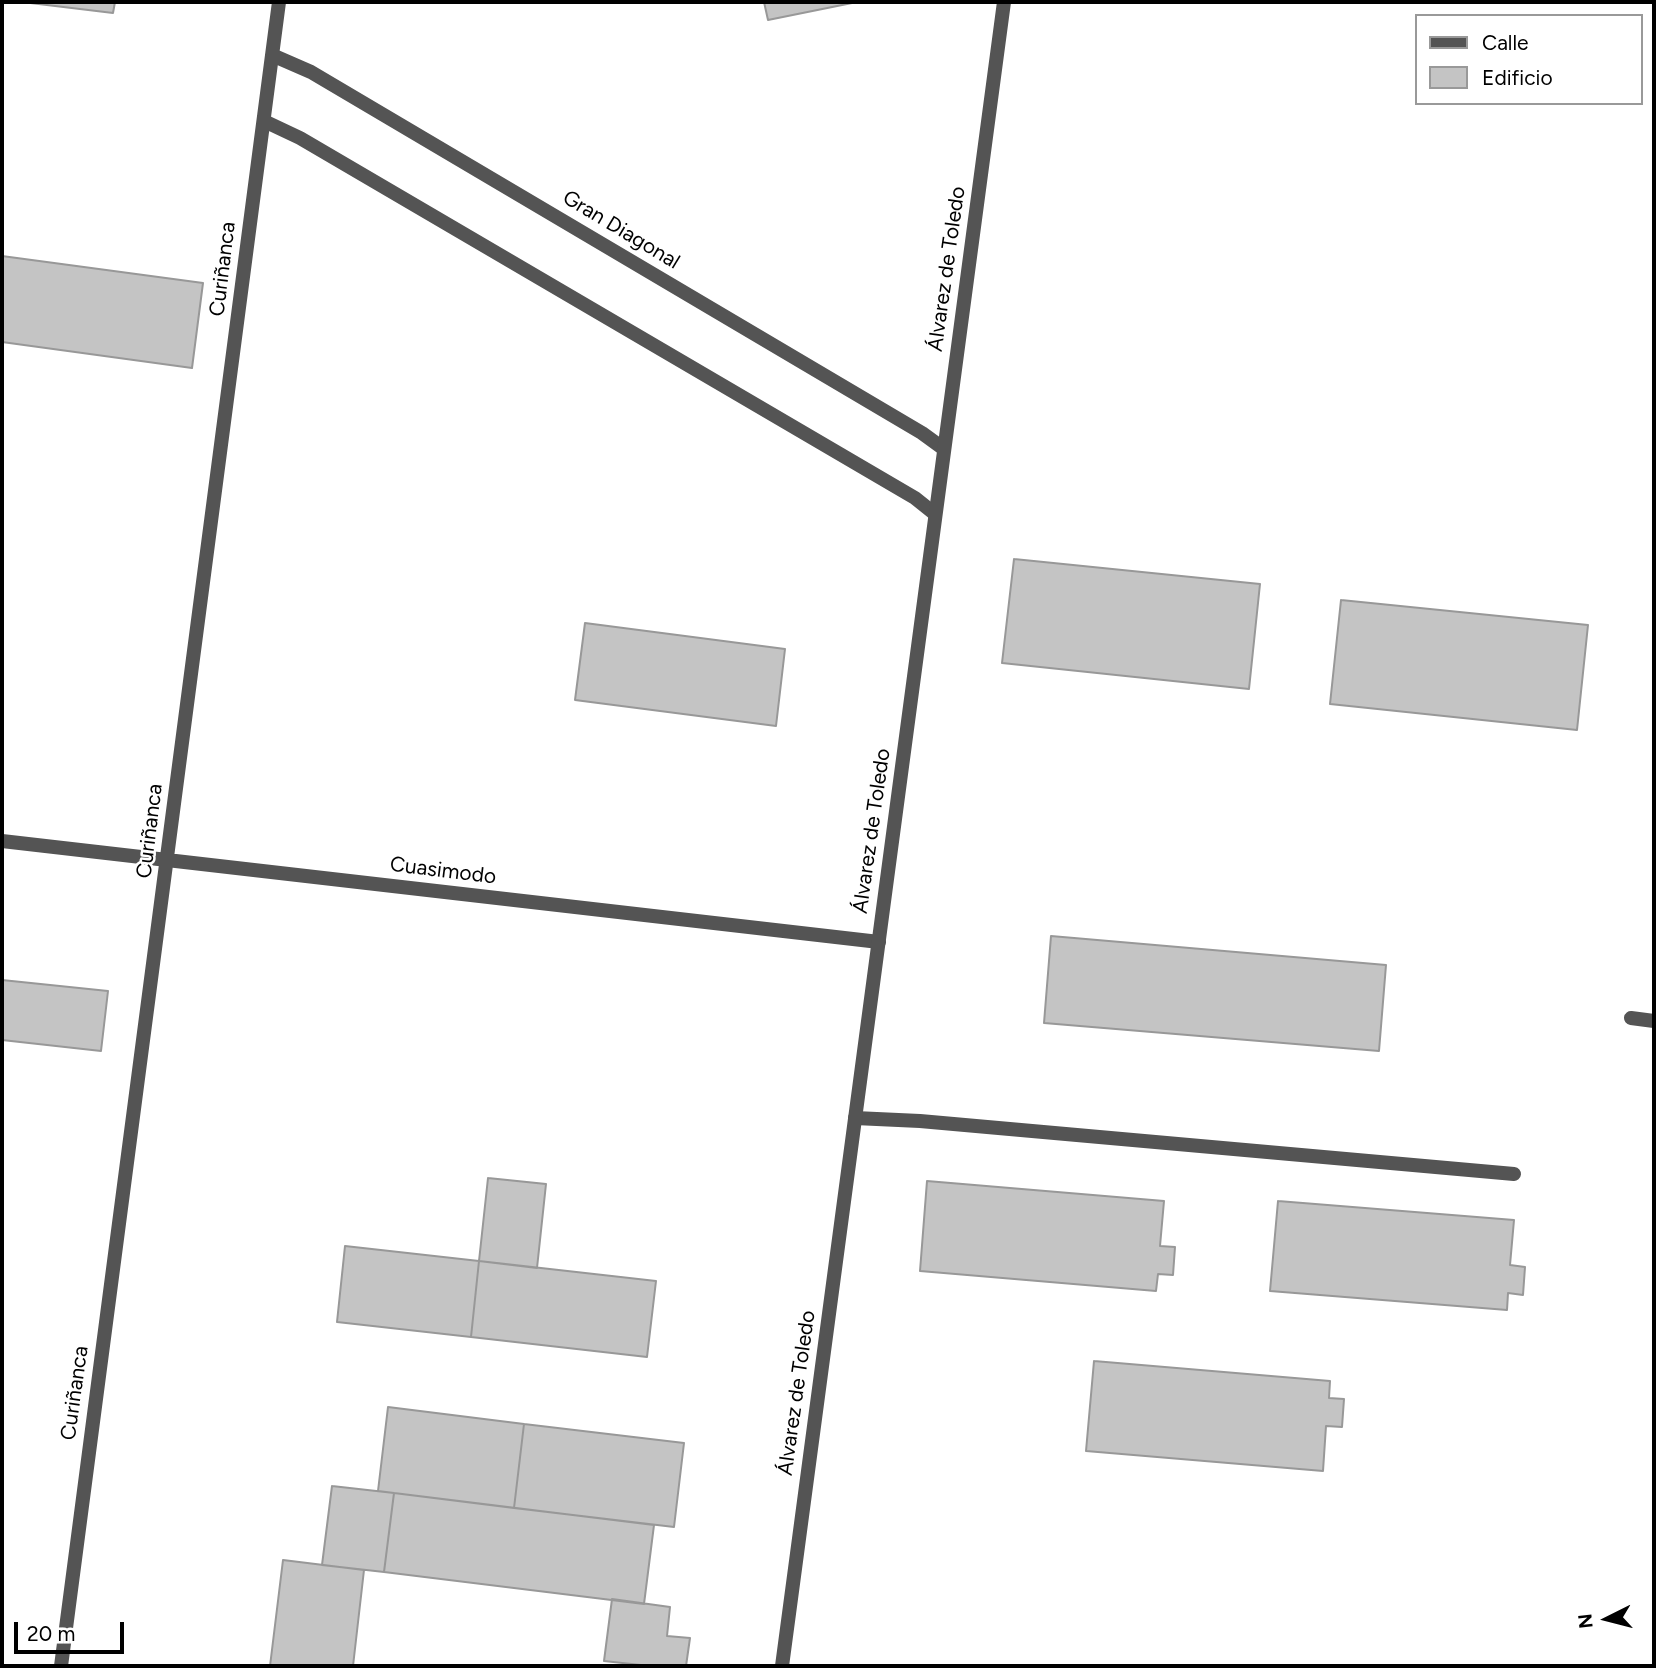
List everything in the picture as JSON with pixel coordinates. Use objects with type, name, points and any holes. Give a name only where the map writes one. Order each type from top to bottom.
[{"type":"street","name":"Curiñanca","points":[[61,1666],[279,2]]},
{"type":"street","name":"Álvarez de Toledo","points":[[782,1666],[1004,2]]},
{"type":"street","name":"Gran Diagonal","points":[[272,55],[311,72],[922,433],[944,449]]},
{"type":"street","points":[[264,121],[300,138],[915,498],[935,514]]},
{"type":"street","name":"Cuasimodo","points":[[2,841],[879,942]]},
{"type":"street","points":[[1631,1018],[1654,1021]]},
{"type":"street","points":[[855,1118],[920,1121],[1514,1174]]},
{"type":"building","points":[[22,2],[115,2],[113,13]]},
{"type":"building","points":[[764,2],[857,2],[768,20]]},
{"type":"building","points":[[2,256],[203,283],[192,368],[2,342]]},
{"type":"building","points":[[1014,559],[1260,584],[1249,689],[1002,663]]},
{"type":"building","points":[[1341,600],[1588,625],[1577,730],[1330,704]]},
{"type":"building","points":[[585,623],[785,649],[776,726],[575,700]]},
{"type":"building","points":[[1051,936],[1386,965],[1379,1051],[1044,1023]]},
{"type":"building","points":[[2,980],[108,991],[101,1051],[2,1040]]},
{"type":"building","points":[[488,1178],[546,1184],[537,1268],[479,1261]]},
{"type":"building","points":[[927,1181],[1164,1201],[1160,1246],[1175,1247],[1173,1275],[1158,1274],[1156,1291],[920,1271]]},
{"type":"building","points":[[1278,1201],[1514,1220],[1510,1265],[1525,1267],[1523,1295],[1508,1293],[1507,1310],[1270,1291]]},
{"type":"building","points":[[345,1246],[479,1261],[471,1337],[337,1322]]},
{"type":"building","points":[[479,1261],[656,1281],[647,1357],[471,1337]]},
{"type":"building","points":[[1094,1361],[1330,1381],[1329,1398],[1344,1399],[1342,1427],[1326,1426],[1323,1471],[1086,1451]]},
{"type":"building","points":[[388,1407],[524,1424],[514,1508],[378,1491]]},
{"type":"building","points":[[524,1424],[684,1443],[674,1527],[514,1508]]},
{"type":"building","points":[[332,1486],[394,1493],[384,1572],[322,1565]]},
{"type":"building","points":[[394,1493],[654,1525],[644,1604],[384,1572]]},
{"type":"building","points":[[283,1560],[364,1570],[353,1666],[270,1666]]},
{"type":"building","points":[[612,1599],[670,1607],[667,1636],[690,1638],[686,1666],[650,1666],[604,1661]]}]
